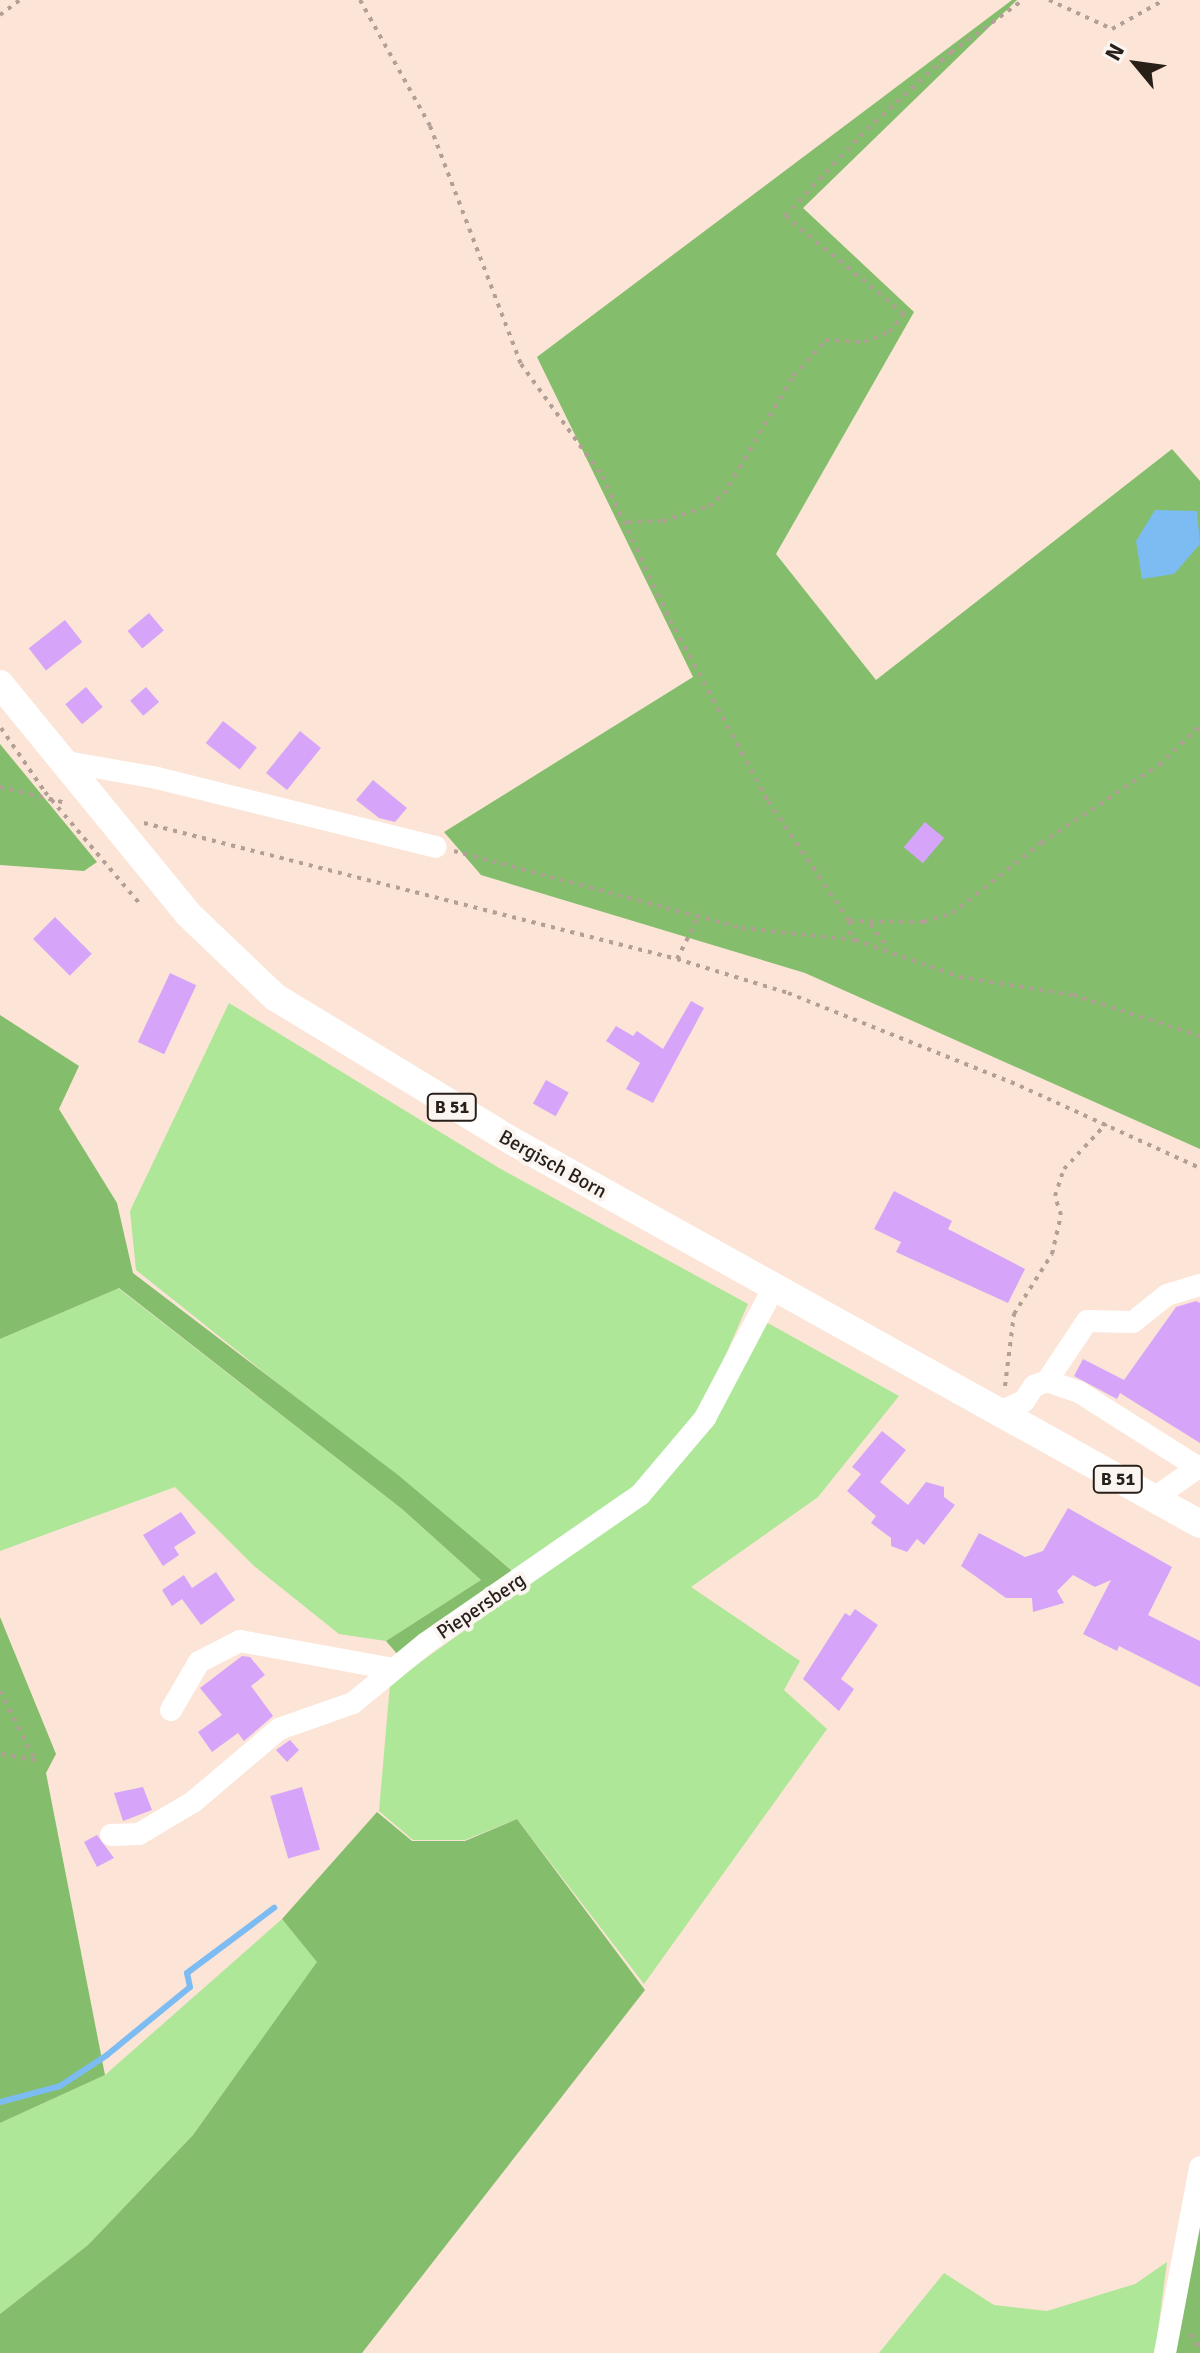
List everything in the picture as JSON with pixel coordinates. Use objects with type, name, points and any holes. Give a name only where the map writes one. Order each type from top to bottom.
[{"type":"main road","name":"Bergisch Born","points":[[0,684],[65,767],[216,945],[275,997],[412,1084],[774,1287],[1001,1400],[1153,1499],[1200,1524]]},
{"type":"street","points":[[65,767],[157,778],[436,847]]},
{"type":"street","points":[[1001,1400],[1024,1401],[1034,1386],[1047,1381],[1087,1321],[1133,1322],[1167,1295],[1200,1285]]},
{"type":"street","name":"Piepersberg","points":[[111,1835],[139,1834],[233,1772],[279,1729],[353,1703],[393,1669],[553,1559],[666,1470],[712,1407],[774,1287]]},
{"type":"street","points":[[1047,1381],[1079,1392],[1199,1467],[1153,1499]]},
{"type":"street","points":[[171,1710],[199,1662],[240,1641],[393,1669]]},
{"type":"street","points":[[1165,2353],[1200,2167]]},
{"type":"path","points":[[0,15],[20,0]]},
{"type":"path","points":[[360,0],[430,126],[521,364],[602,476],[628,522],[670,620],[768,801],[849,921],[851,939]]},
{"type":"path","points":[[628,522],[663,521],[709,506],[724,494],[793,376],[826,340],[864,342],[889,332],[904,314],[785,216],[860,136],[951,52],[1023,0]]},
{"type":"path","points":[[1049,0],[1112,29],[1164,0]]},
{"type":"path","points":[[0,726],[93,854],[140,904]]},
{"type":"path","points":[[849,921],[924,922],[952,913],[1041,843],[1159,765],[1200,726]]},
{"type":"path","points":[[0,787],[76,806]]},
{"type":"path","points":[[138,821],[677,959],[829,1008],[1106,1124],[1200,1168]]},
{"type":"path","points":[[436,847],[742,928],[851,939],[981,982],[1073,995],[1134,1011],[1200,1036]]},
{"type":"path","points":[[677,959],[699,916]]},
{"type":"path","points":[[869,923],[890,951]]},
{"type":"path","points":[[1001,1400],[1014,1314],[1052,1254],[1061,1215],[1055,1196],[1064,1169],[1106,1124]]},
{"type":"path","points":[[0,1691],[35,1760],[0,1754]]},
{"type":"green space","points":[[1012,0],[1017,0],[803,208],[914,312],[776,554],[876,680],[1172,449],[1200,481],[1200,1149],[805,973],[481,875],[444,832],[693,677],[537,357]]},
{"type":"green space","points":[[0,744],[97,862],[84,871],[0,865]]},
{"type":"green space","points":[[229,1003],[499,1168],[748,1304],[701,1411],[632,1492],[517,1574],[136,1270],[130,1211]]},
{"type":"green space","points":[[0,1015],[79,1066],[59,1109],[117,1203],[133,1273],[398,1475],[516,1574],[398,1655],[386,1641],[481,1580],[402,1509],[119,1288],[0,1339]]},
{"type":"green space","points":[[118,1288],[402,1509],[481,1580],[386,1641],[339,1634],[254,1566],[175,1487],[0,1551],[0,1339]]},
{"type":"green space","points":[[766,1322],[899,1396],[818,1497],[691,1587],[800,1661],[784,1690],[827,1729],[644,1984],[517,1819],[465,1840],[413,1840],[379,1811],[390,1684],[643,1502]]},
{"type":"green space","points":[[0,1617],[56,1754],[46,1773],[105,2075],[0,2123]]},
{"type":"green space","points":[[377,1812],[412,1841],[465,1841],[517,1819],[645,1990],[362,2353],[0,2353],[0,2314],[88,2245],[193,2135],[317,1962],[282,1919]]},
{"type":"green space","points":[[282,1919],[318,1962],[193,2135],[88,2245],[0,2314],[0,2123],[105,2075]]},
{"type":"green space","points":[[1200,2202],[1200,2353],[1170,2353]]},
{"type":"green space","points":[[1167,2262],[1155,2353],[879,2353],[944,2273],[994,2305],[1047,2311],[1135,2284]]},
{"type":"water","points":[[1155,510],[1197,511],[1200,544],[1174,574],[1142,579],[1136,541]]},
{"type":"building","points":[[149,613],[164,631],[142,649],[128,631]]},
{"type":"building","points":[[65,620],[82,642],[46,670],[29,648]]},
{"type":"building","points":[[86,687],[103,707],[82,724],[65,704]]},
{"type":"building","points":[[146,687],[159,702],[143,716],[130,701]]},
{"type":"building","points":[[223,721],[257,747],[240,770],[206,743]]},
{"type":"building","points":[[300,731],[321,748],[287,790],[266,773]]},
{"type":"building","points":[[373,780],[407,808],[395,822],[379,818],[356,800]]},
{"type":"building","points":[[925,822],[944,838],[923,863],[904,847]]},
{"type":"building","points":[[55,917],[92,954],[70,976],[33,939]]},
{"type":"building","points":[[170,973],[196,985],[164,1054],[138,1042]]},
{"type":"building","points":[[691,1001],[704,1008],[653,1103],[626,1089],[640,1063],[606,1041],[616,1026],[633,1036],[637,1031],[663,1049]]},
{"type":"building","points":[[546,1080],[569,1093],[556,1116],[533,1104]]},
{"type":"building","points":[[894,1191],[952,1221],[948,1229],[1025,1269],[1008,1303],[896,1252],[901,1242],[874,1229]]},
{"type":"building","points":[[1196,1301],[1200,1303],[1200,1443],[1120,1393],[1117,1399],[1074,1376],[1083,1359],[1124,1380],[1176,1307]]},
{"type":"building","points":[[882,1431],[906,1450],[880,1482],[908,1505],[926,1482],[944,1487],[944,1497],[955,1505],[924,1545],[917,1539],[907,1552],[891,1546],[891,1538],[871,1523],[876,1516],[847,1491],[861,1474],[852,1467]]},
{"type":"building","points":[[1068,1508],[1172,1567],[1148,1615],[1200,1641],[1200,1687],[1119,1646],[1117,1651],[1083,1634],[1111,1580],[1095,1587],[1073,1575],[1057,1591],[1064,1603],[1033,1612],[1032,1598],[1006,1598],[961,1566],[979,1533],[1025,1557],[1043,1551]]},
{"type":"building","points":[[181,1512],[196,1533],[174,1547],[179,1555],[163,1566],[143,1535]]},
{"type":"building","points":[[216,1572],[235,1600],[201,1625],[182,1599],[172,1606],[162,1590],[184,1575],[192,1588]]},
{"type":"building","points":[[855,1609],[878,1625],[841,1679],[854,1689],[839,1711],[803,1679],[845,1613],[850,1616]]},
{"type":"building","points":[[242,1656],[250,1657],[265,1675],[251,1686],[273,1716],[244,1741],[238,1733],[212,1752],[198,1732],[222,1715],[200,1688]]},
{"type":"building","points":[[290,1740],[299,1750],[287,1762],[276,1750]]},
{"type":"building","points":[[143,1787],[152,1810],[123,1821],[114,1793]]},
{"type":"building","points":[[302,1787],[320,1849],[288,1859],[270,1796]]},
{"type":"building","points":[[97,1835],[114,1858],[97,1867],[84,1842]]},
{"type":"waterway","points":[[0,2102],[60,2086],[107,2055],[190,1987],[187,1973],[274,1908]]}]
